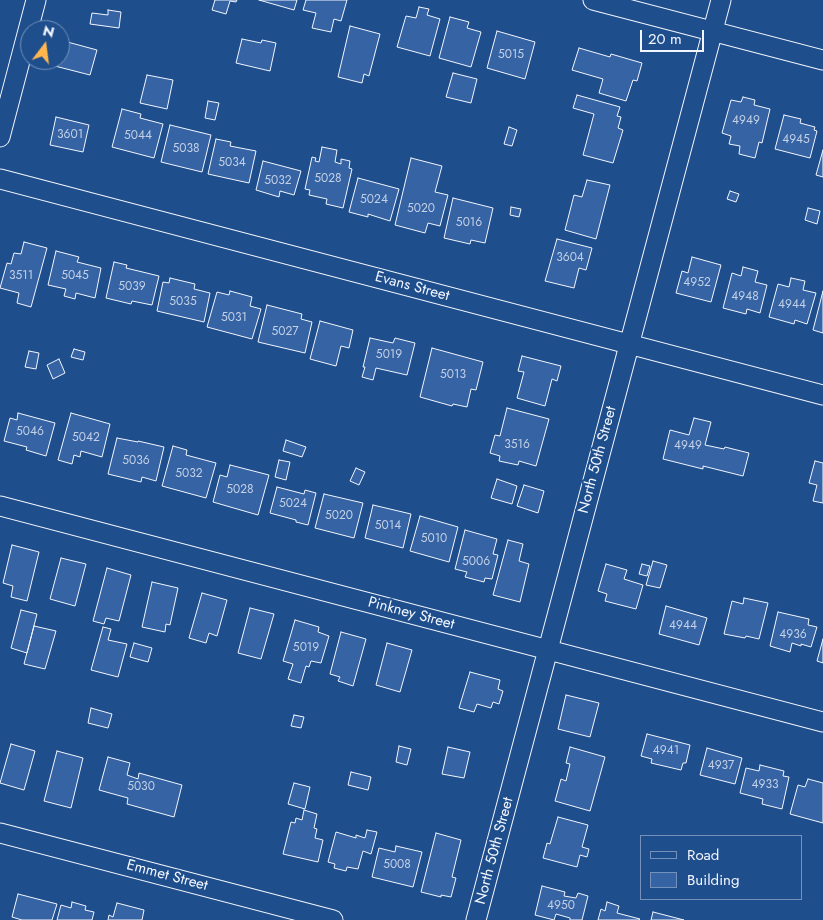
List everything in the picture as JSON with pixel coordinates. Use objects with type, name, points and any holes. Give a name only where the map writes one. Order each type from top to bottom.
[{"type":"street","points":[[0,137],[36,0]]},
{"type":"street","points":[[593,0],[823,60]]},
{"type":"street","name":"North 50th Street","points":[[476,920],[721,0]]},
{"type":"street","name":"Evans Street","points":[[0,179],[823,395]]},
{"type":"street","name":"Pinkney Street","points":[[0,506],[823,722]]},
{"type":"street","name":"Emmet Street","points":[[0,833],[333,920]]},
{"type":"building","points":[[215,0],[237,0],[236,2],[230,1],[226,14],[212,10]]},
{"type":"building","points":[[259,0],[297,0],[294,10]]},
{"type":"building","points":[[306,0],[347,0],[341,21],[334,19],[331,32],[312,28],[316,13],[303,10]]},
{"type":"building","points":[[419,7],[429,9],[427,15],[440,19],[430,56],[397,47],[406,16],[416,18]]},
{"type":"building","points":[[108,10],[121,12],[119,28],[90,24],[92,13],[108,15]]},
{"type":"building","points":[[450,17],[469,22],[467,28],[481,32],[471,67],[439,58]]},
{"type":"building","points":[[350,26],[380,34],[369,76],[364,74],[362,83],[338,77]]},
{"type":"building","points":[[497,31],[535,42],[525,79],[487,68]]},
{"type":"building","points":[[242,39],[261,43],[262,40],[276,43],[270,71],[236,63]]},
{"type":"building","points":[[70,43],[97,50],[90,75],[70,70]]},
{"type":"building","points":[[579,48],[610,57],[611,54],[642,63],[637,81],[633,80],[626,101],[599,93],[603,79],[572,70]]},
{"type":"building","points":[[453,73],[477,79],[471,103],[446,97]]},
{"type":"building","points":[[147,75],[173,80],[167,109],[140,103]]},
{"type":"building","points":[[577,95],[620,107],[617,116],[621,117],[618,128],[623,130],[613,163],[583,155],[594,114],[573,108]]},
{"type":"building","points":[[743,97],[755,100],[754,105],[770,109],[762,143],[759,142],[755,158],[739,154],[740,146],[729,144],[731,136],[722,133],[731,100],[741,102]]},
{"type":"building","points":[[208,101],[219,103],[215,120],[205,118]]},
{"type":"building","points":[[122,109],[141,114],[140,118],[163,124],[154,158],[112,147]]},
{"type":"building","points":[[784,115],[801,119],[800,123],[815,127],[814,130],[817,131],[810,158],[775,149]]},
{"type":"building","points":[[56,117],[89,125],[83,152],[50,145]]},
{"type":"building","points":[[170,125],[211,135],[202,172],[161,162]]},
{"type":"building","points":[[509,127],[517,130],[512,146],[504,144]]},
{"type":"building","points":[[216,139],[231,142],[230,146],[256,151],[249,183],[208,174]]},
{"type":"building","points":[[322,147],[337,150],[335,162],[341,164],[341,159],[350,161],[349,168],[352,169],[343,208],[326,204],[327,199],[309,195],[310,190],[305,189],[312,157],[316,158],[315,161],[319,162]]},
{"type":"building","points":[[823,150],[823,177],[816,175]]},
{"type":"building","points":[[411,158],[442,166],[435,192],[448,195],[440,226],[428,223],[425,233],[395,225]]},
{"type":"building","points":[[263,161],[301,171],[294,195],[280,191],[279,197],[256,190]]},
{"type":"building","points":[[358,178],[399,189],[390,221],[368,214],[368,217],[349,212]]},
{"type":"building","points":[[587,180],[610,185],[596,239],[565,230],[574,195],[582,197]]},
{"type":"building","points":[[730,191],[739,194],[736,202],[727,199]]},
{"type":"building","points":[[453,198],[493,208],[485,243],[471,240],[470,244],[444,238]]},
{"type":"building","points":[[511,207],[521,209],[519,217],[510,215]]},
{"type":"building","points":[[808,208],[820,211],[817,224],[805,220]]},
{"type":"building","points":[[557,239],[592,248],[586,270],[579,268],[574,288],[545,281]]},
{"type":"building","points":[[24,242],[47,248],[31,307],[17,303],[19,293],[0,288],[7,263],[11,264],[14,253],[21,254]]},
{"type":"building","points":[[56,251],[79,257],[77,262],[101,268],[95,298],[76,293],[75,299],[64,296],[66,289],[48,285]]},
{"type":"building","points":[[692,257],[721,265],[711,302],[676,293],[682,271],[688,273]]},
{"type":"building","points":[[114,262],[127,265],[126,268],[159,276],[152,305],[132,301],[131,304],[106,298]]},
{"type":"building","points":[[743,267],[758,271],[755,282],[767,285],[760,313],[747,309],[746,314],[723,308],[732,273],[741,276]]},
{"type":"building","points":[[170,278],[195,284],[194,289],[210,293],[204,322],[157,311],[163,282],[169,283]]},
{"type":"building","points":[[791,278],[805,281],[803,290],[816,293],[807,324],[795,320],[794,324],[769,317],[778,284],[789,287]]},
{"type":"building","points":[[230,291],[252,297],[250,306],[261,309],[252,339],[207,327],[217,292],[229,295]]},
{"type":"building","points":[[823,291],[823,333],[813,330]]},
{"type":"building","points":[[267,305],[302,314],[301,319],[312,322],[305,353],[258,342]]},
{"type":"building","points":[[320,321],[353,330],[349,348],[341,346],[336,366],[310,359]]},
{"type":"building","points":[[370,338],[393,343],[395,338],[415,343],[407,375],[376,368],[373,380],[362,377]]},
{"type":"building","points":[[432,348],[483,362],[476,390],[471,389],[467,407],[453,404],[452,406],[420,397]]},
{"type":"building","points":[[74,349],[85,352],[83,360],[71,357]]},
{"type":"building","points":[[29,351],[39,353],[36,369],[25,367]]},
{"type":"building","points":[[522,356],[561,366],[557,381],[552,379],[545,406],[517,398],[524,372],[518,371]]},
{"type":"building","points":[[59,359],[65,373],[53,379],[47,365]]},
{"type":"building","points":[[507,408],[549,419],[536,466],[519,461],[518,465],[499,461],[500,456],[490,453],[495,435],[500,436]]},
{"type":"building","points":[[18,413],[55,423],[46,456],[26,450],[27,447],[4,441],[10,418],[17,420]]},
{"type":"building","points":[[71,413],[110,424],[102,457],[81,451],[80,457],[74,455],[72,464],[58,460]]},
{"type":"building","points":[[694,418],[711,422],[705,445],[724,449],[725,447],[749,453],[743,476],[663,459],[670,430],[689,435]]},
{"type":"building","points":[[117,438],[164,447],[156,481],[142,477],[141,482],[108,474]]},
{"type":"building","points":[[286,440],[306,447],[302,457],[283,451]]},
{"type":"building","points":[[173,446],[187,450],[186,455],[216,463],[206,498],[162,486]]},
{"type":"building","points":[[279,460],[290,462],[286,480],[275,477]]},
{"type":"building","points":[[815,461],[823,463],[823,503],[813,501],[817,485],[809,483]]},
{"type":"building","points":[[230,465],[269,475],[258,515],[213,502],[220,475],[227,477]]},
{"type":"building","points":[[356,468],[365,472],[359,485],[350,481]]},
{"type":"building","points":[[497,479],[517,486],[512,504],[491,498]]},
{"type":"building","points":[[524,485],[544,491],[538,513],[517,506]]},
{"type":"building","points":[[277,487],[304,494],[305,490],[316,493],[308,525],[270,513]]},
{"type":"building","points":[[324,494],[363,503],[354,538],[315,528]]},
{"type":"building","points":[[373,505],[411,514],[403,548],[365,538]]},
{"type":"building","points":[[420,516],[458,527],[449,562],[410,551]]},
{"type":"building","points":[[465,530],[497,539],[493,554],[498,555],[492,579],[485,578],[484,582],[465,577],[467,572],[455,569]]},
{"type":"building","points":[[508,540],[523,544],[519,561],[529,564],[520,602],[493,595]]},
{"type":"building","points":[[12,545],[39,552],[27,601],[11,597],[13,586],[3,583]]},
{"type":"building","points":[[61,558],[86,564],[75,606],[50,599]]},
{"type":"building","points":[[653,561],[667,565],[660,588],[646,585]]},
{"type":"building","points":[[606,564],[627,570],[624,579],[643,585],[636,609],[605,601],[607,594],[598,591]]},
{"type":"building","points":[[642,564],[650,566],[647,576],[639,574]]},
{"type":"building","points":[[107,568],[131,575],[119,621],[106,618],[104,624],[93,621]]},
{"type":"building","points":[[152,582],[178,588],[170,625],[166,624],[165,632],[142,627]]},
{"type":"building","points":[[202,593],[227,600],[217,636],[209,633],[206,643],[189,638]]},
{"type":"building","points":[[744,598],[768,603],[759,639],[724,634],[732,601],[743,604]]},
{"type":"building","points":[[666,606],[707,618],[699,645],[659,634]]},
{"type":"building","points":[[250,608],[274,614],[261,659],[238,653]]},
{"type":"building","points":[[21,610],[37,614],[27,653],[11,648]]},
{"type":"building","points":[[778,612],[809,619],[808,625],[817,627],[811,647],[792,643],[790,652],[770,646]]},
{"type":"building","points":[[295,620],[319,627],[318,632],[329,636],[321,663],[311,661],[309,667],[306,666],[301,683],[288,679],[293,664],[283,661]]},
{"type":"building","points":[[34,626],[56,631],[45,669],[24,664]]},
{"type":"building","points":[[103,627],[111,629],[108,640],[127,644],[118,677],[91,670]]},
{"type":"building","points":[[341,632],[366,639],[353,686],[338,681],[340,677],[330,674]]},
{"type":"building","points":[[823,639],[823,663],[817,661]]},
{"type":"building","points":[[134,643],[152,648],[148,662],[130,657]]},
{"type":"building","points":[[387,643],[412,650],[400,692],[376,685]]},
{"type":"building","points":[[470,672],[500,680],[498,689],[503,691],[499,704],[493,702],[491,708],[477,704],[474,712],[459,708]]},
{"type":"building","points":[[566,695],[599,703],[590,737],[558,729]]},
{"type":"building","points":[[91,708],[112,714],[108,728],[88,723]]},
{"type":"building","points":[[294,715],[304,717],[301,728],[291,726]]},
{"type":"building","points":[[647,734],[690,745],[686,763],[683,763],[681,770],[651,763],[652,759],[641,756]]},
{"type":"building","points":[[11,744],[35,751],[24,790],[0,783]]},
{"type":"building","points":[[399,746],[411,749],[407,765],[396,762]]},
{"type":"building","points":[[448,747],[470,752],[464,778],[442,774]]},
{"type":"building","points":[[570,747],[605,757],[590,811],[555,801],[561,779],[566,781],[570,764],[566,763]]},
{"type":"building","points":[[707,748],[742,758],[735,784],[700,775]]},
{"type":"building","points":[[57,751],[83,758],[71,808],[44,801]]},
{"type":"building","points":[[108,757],[130,763],[127,775],[138,779],[139,773],[182,785],[174,817],[127,804],[128,798],[99,790]]},
{"type":"building","points":[[760,765],[784,771],[783,776],[789,777],[782,809],[762,804],[763,799],[740,793],[746,768],[759,771]]},
{"type":"building","points":[[351,772],[371,777],[368,790],[348,785]]},
{"type":"building","points":[[808,779],[823,783],[823,823],[790,814],[798,785],[805,787]]},
{"type":"building","points":[[294,783],[310,787],[305,809],[288,804]]},
{"type":"building","points":[[304,810],[317,814],[314,828],[317,829],[315,838],[323,840],[318,862],[283,854],[291,822],[295,823],[296,818],[302,820]]},
{"type":"building","points":[[558,817],[588,825],[582,847],[589,849],[587,857],[580,855],[577,867],[543,858],[547,843],[550,844]]},
{"type":"building","points":[[367,830],[377,832],[371,854],[363,851],[358,869],[347,867],[346,871],[334,868],[335,864],[328,862],[336,832],[356,838],[356,835],[365,838]]},
{"type":"building","points":[[436,833],[461,840],[452,877],[456,878],[451,897],[441,895],[441,897],[421,892]]},
{"type":"building","points":[[396,846],[422,852],[413,887],[372,877],[379,848],[395,852]]},
{"type":"building","points":[[542,886],[565,892],[564,896],[576,898],[578,893],[588,896],[582,920],[570,920],[570,918],[556,914],[554,920],[535,915]]},
{"type":"building","points":[[18,894],[57,904],[52,920],[22,920],[12,917]]},
{"type":"building","points":[[72,902],[86,906],[85,910],[94,912],[92,920],[57,920],[61,905],[71,908]]},
{"type":"building","points":[[607,902],[619,906],[617,913],[640,919],[598,920],[601,909],[605,911]]},
{"type":"building","points":[[117,903],[144,910],[142,920],[108,920],[109,915],[113,917]]},
{"type":"building","points":[[653,912],[684,920],[651,920]]}]
